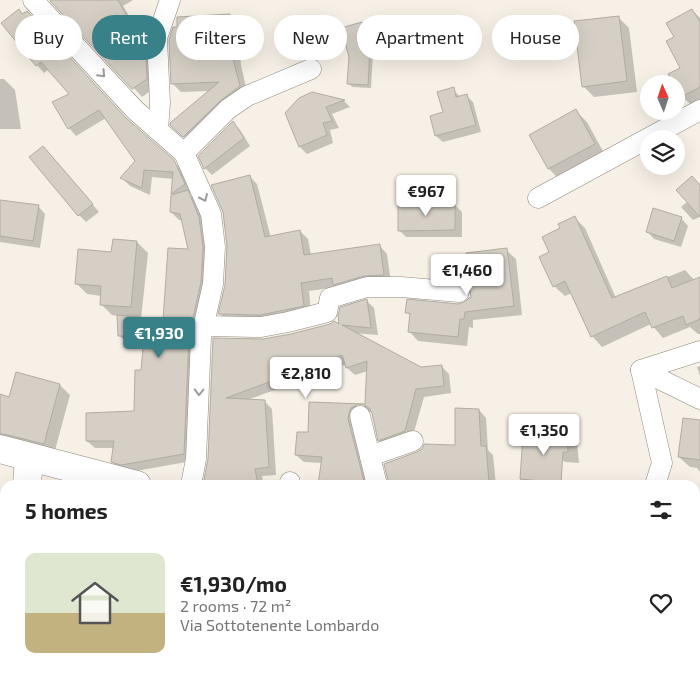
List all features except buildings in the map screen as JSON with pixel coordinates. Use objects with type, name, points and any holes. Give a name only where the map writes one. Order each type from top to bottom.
[{"type":"main road","points":[[0,449],[118,480]]},
{"type":"main road","points":[[27,480],[28,457]]},
{"type":"street","points":[[33,0],[136,110],[184,153],[211,214],[215,247],[213,284],[201,337],[196,459],[192,480]]},
{"type":"street","points":[[158,130],[160,103],[157,38],[170,0]]},
{"type":"street","points":[[184,153],[228,109],[247,96],[311,69]]},
{"type":"street","points":[[538,198],[700,110]]},
{"type":"street","points":[[204,326],[261,327],[288,322],[327,312],[330,298],[367,286],[401,286],[459,292]]},
{"type":"street","points":[[641,370],[700,351]]},
{"type":"street","points":[[641,370],[700,399]]},
{"type":"street","points":[[641,370],[662,463],[657,480]]},
{"type":"street","points":[[360,416],[376,480]]},
{"type":"street","points":[[370,456],[412,441]]}]
